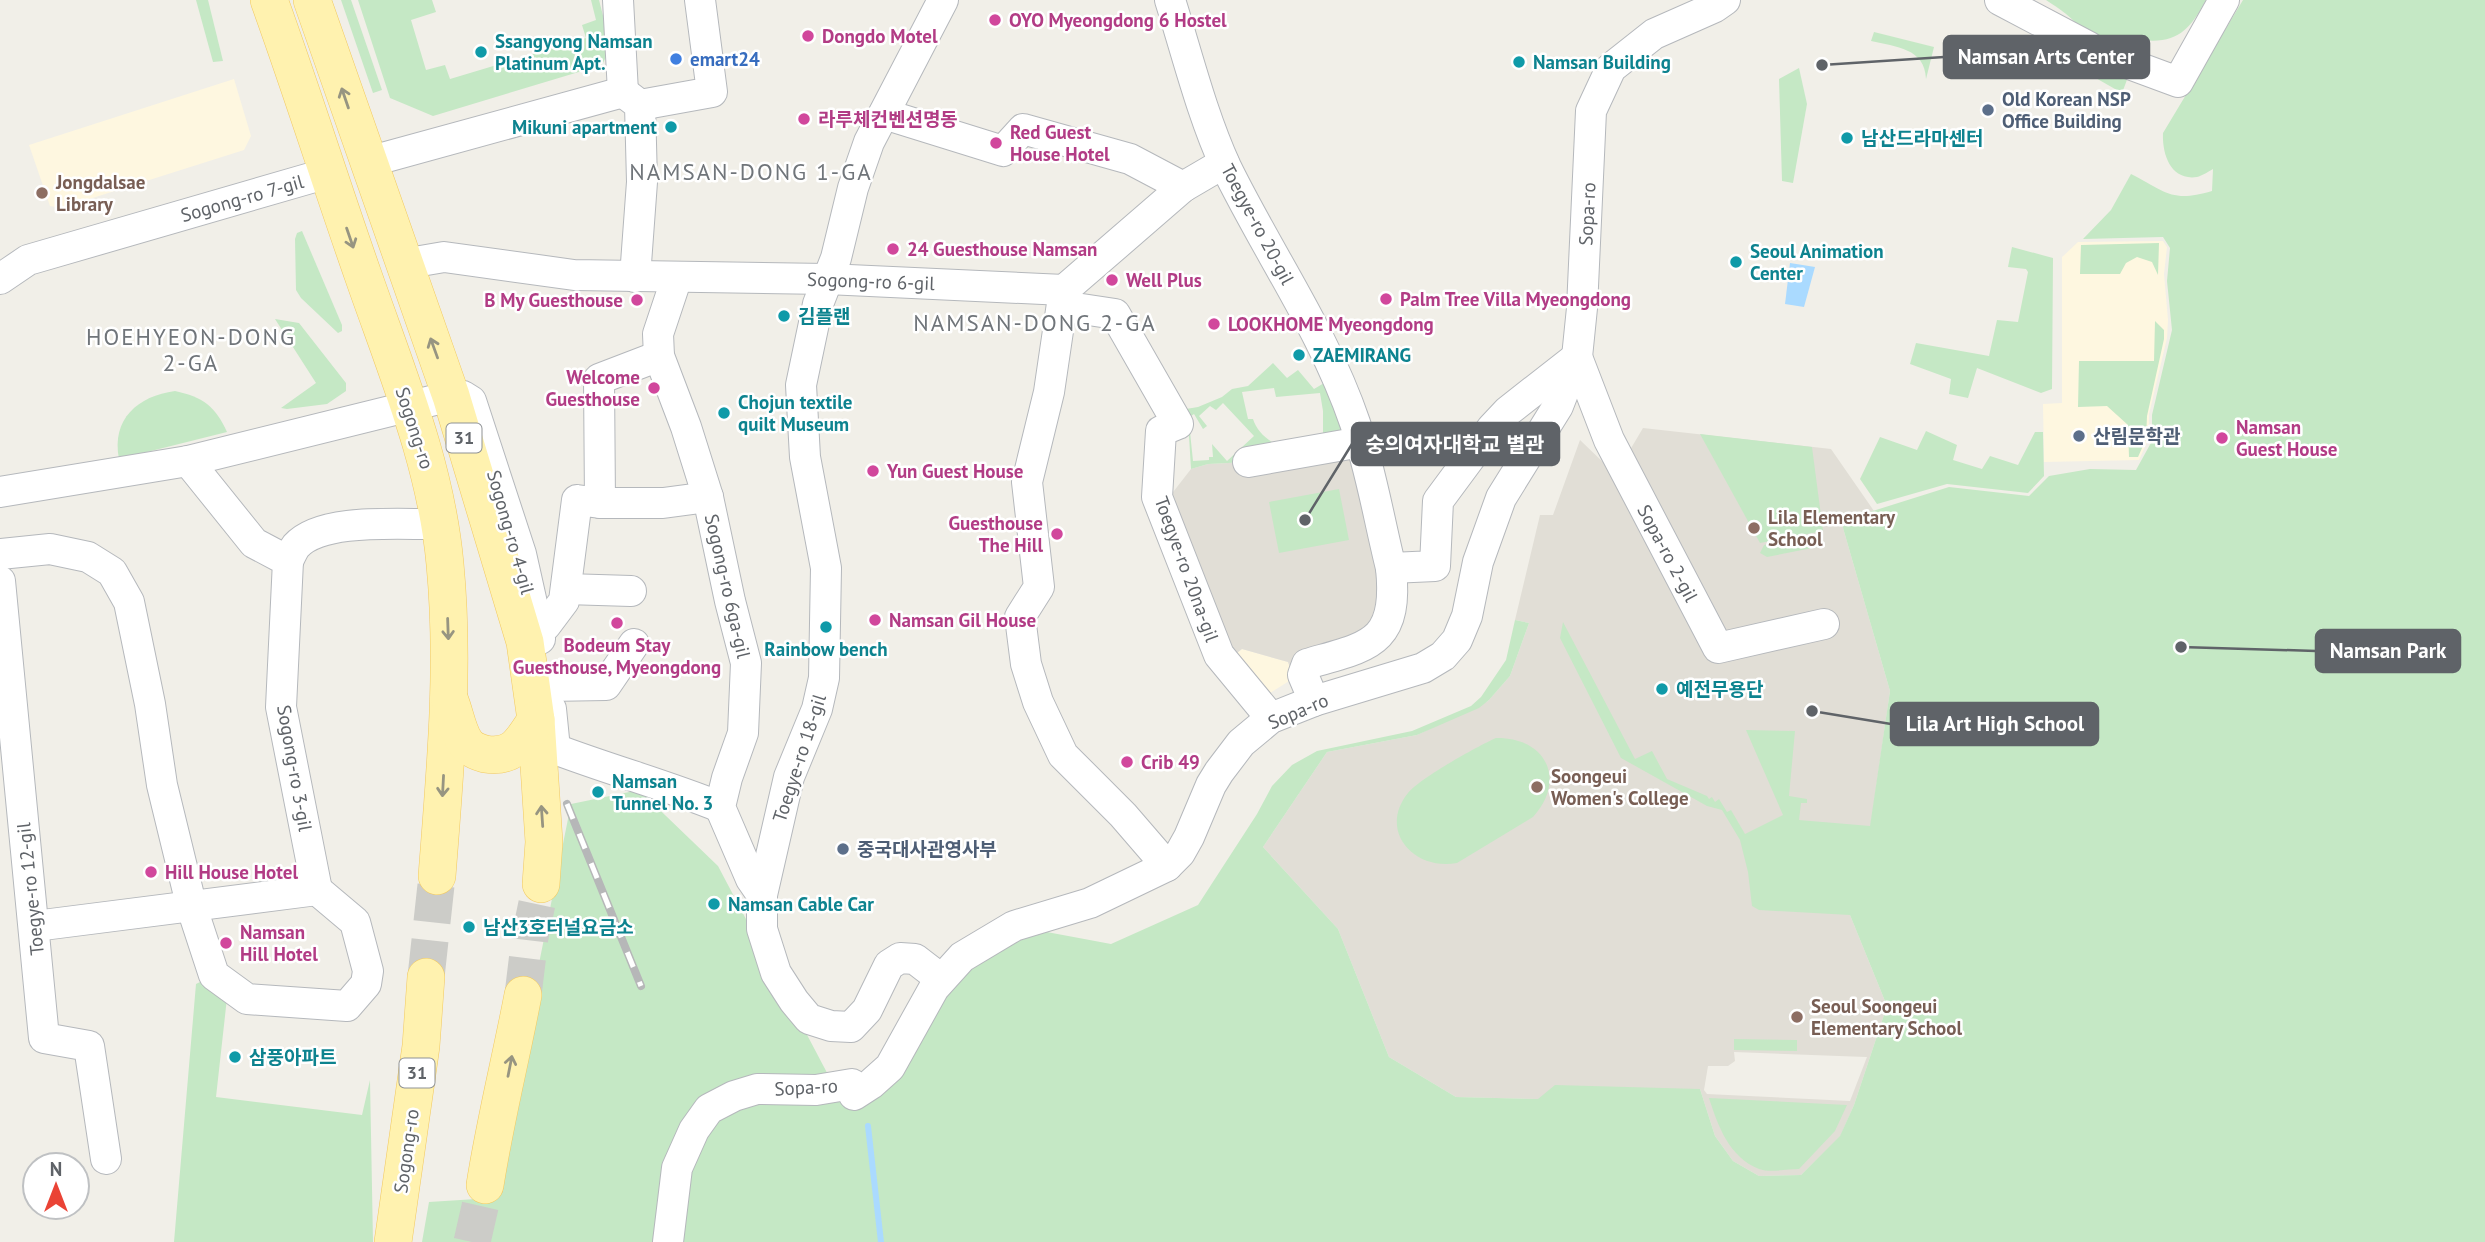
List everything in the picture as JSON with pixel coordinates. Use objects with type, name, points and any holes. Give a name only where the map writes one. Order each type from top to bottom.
[{"type":"main road","name":"Sogong-ro","points":[[270,0],[410,407],[433,484],[446,565],[448,694],[437,876]]},
{"type":"main road","name":"31","points":[[312,0],[451,396],[541,703],[544,842],[541,884]]},
{"type":"main road","points":[[448,694],[465,742],[478,752],[496,756],[520,745],[541,703]]},
{"type":"main road","name":"Sogong-ro","points":[[393,1242],[421,1046],[426,977]]},
{"type":"main road","points":[[485,1185],[493,1132],[506,1084],[523,995]]},
{"type":"street","points":[[618,0],[642,182],[635,277]]},
{"type":"street","points":[[368,162],[631,98],[712,92],[700,0]]},
{"type":"street","name":"Toegye-ro 18-gil","points":[[941,979],[915,959],[900,958],[889,965],[867,1010],[851,1027],[831,1027],[809,1019],[776,973],[762,929],[762,895],[789,777],[817,709],[824,678],[826,568],[805,457],[802,385],[818,304],[836,258],[853,188],[869,142],[943,0]]},
{"type":"street","name":"Toegye-ro 20-gil","points":[[1170,0],[1224,163],[1256,227],[1305,310],[1341,386],[1361,442],[1391,568],[1390,608],[1385,625],[1377,638],[1363,648],[1307,664],[1303,675],[1314,701]]},
{"type":"street","name":"Sopa-ro","points":[[668,1242],[677,1168],[694,1130],[709,1109],[734,1096],[757,1089],[817,1090],[852,1084],[854,1095],[890,1067],[941,979],[962,957],[1014,926],[1090,903],[1167,866],[1180,853],[1219,772],[1241,743],[1271,718],[1314,701],[1423,668],[1443,656],[1457,640],[1467,616],[1478,562],[1500,498],[1558,406],[1577,358],[1582,319],[1591,111],[1611,68],[1654,34],[1725,0]]},
{"type":"street","points":[[2000,0],[2089,47]]},
{"type":"street","points":[[2132,65],[2178,82],[2224,0]]},
{"type":"street","points":[[884,114],[1003,151],[1023,129],[1130,159],[1183,187]]},
{"type":"street","points":[[1167,866],[1123,815],[1063,755],[1038,702],[1026,664],[1020,617],[1039,587],[1027,482],[1049,392],[1063,298],[1183,187],[1224,163]]},
{"type":"street","name":"Sogong-ro 7-gil","points":[[0,279],[14,255],[328,173]]},
{"type":"street","name":"Sogong-ro 6-gil","points":[[403,264],[444,257],[574,275],[827,279],[1063,298]]},
{"type":"street","points":[[600,503],[598,379],[659,356],[657,334],[677,277]]},
{"type":"street","name":"Toegye-ro 20na-gil","points":[[1063,298],[1115,314],[1178,424],[1161,431],[1157,497],[1219,655],[1271,718]]},
{"type":"street","name":"Sogong-ro 6ga-gil","points":[[659,356],[686,427],[708,497],[746,663],[743,733],[720,807]]},
{"type":"street","points":[[1391,568],[1435,566],[1437,500],[1508,411],[1577,358]]},
{"type":"street","name":"Sopa-ro 2-gil","points":[[1577,358],[1609,440],[1718,648],[1824,624]]},
{"type":"street","points":[[0,492],[188,461],[451,396]]},
{"type":"street","name":"Sogong-ro 4-gil","points":[[451,396],[463,396],[471,401],[521,554],[538,631],[541,703],[555,749],[599,766],[670,786],[720,807]]},
{"type":"street","points":[[1248,462],[1361,442]]},
{"type":"street","points":[[188,461],[254,543],[288,561],[296,546],[324,530],[343,526],[440,524]]},
{"type":"street","points":[[538,631],[546,625],[564,601],[577,500],[600,503],[663,503],[708,497]]},
{"type":"street","points":[[0,554],[50,549],[88,558],[112,572],[129,602],[150,704],[162,785],[192,908],[215,975],[247,999],[347,1006],[366,984],[368,971],[355,922],[317,890],[192,908],[35,926]]},
{"type":"street","name":"Sogong-ro 3-gil","points":[[288,561],[281,707],[317,890]]},
{"type":"street","name":"Toegye-ro 12-gil","points":[[0,581],[11,833],[35,926],[44,1038],[89,1046],[106,1159]]},
{"type":"street","points":[[566,589],[631,591]]},
{"type":"street","points":[[541,703],[606,685],[634,644]]},
{"type":"street","points":[[720,807],[751,879],[762,895]]},
{"type":"shaded area","points":[[234,79],[251,136],[244,150],[61,208],[50,206],[29,145]]},
{"type":"shaded area","points":[[2163,241],[2167,247],[2164,274],[2167,338],[2149,414],[2149,438],[2139,460],[2044,462],[2043,404],[2062,403],[2062,257],[2078,242]]},
{"type":"shaded area","name":"Soongeui Women's College","points":[[1643,428],[1831,449],[1874,511],[1841,521],[1890,691],[1868,844],[1850,915],[1887,1006],[1854,1105],[1840,1137],[1801,1175],[1759,1176],[1733,1161],[1715,1136],[1700,1089],[1538,1099],[1456,1097],[1389,1057],[1338,929],[1263,847],[1327,752],[1417,735],[1488,701],[1510,676],[1529,623],[1515,620],[1540,515],[1553,515],[1580,440],[1607,466],[1627,455]],"holes":[[[1734,1052],[1867,1057],[1850,1101],[1707,1094],[1704,1090],[1708,1066],[1728,1066],[1735,1061]]]},
{"type":"shaded area","points":[[1361,442],[1386,625],[1294,678],[1288,662],[1242,649],[1226,661],[1163,505],[1191,469],[1208,464],[1248,462]]},
{"type":"shaded area","points":[[1242,649],[1288,662],[1294,678],[1259,700],[1226,662]]},
{"type":"green space","points":[[196,0],[208,0],[223,61],[213,62]]},
{"type":"green space","points":[[341,0],[351,0],[382,90],[373,93]]},
{"type":"green space","points":[[358,0],[432,0],[436,12],[411,20],[426,70],[445,65],[450,79],[586,38],[582,25],[596,20],[591,0],[599,0],[611,47],[602,65],[433,116],[390,98]]},
{"type":"green space","points":[[2046,0],[2206,0],[2181,33],[2165,40],[2142,40],[2122,93],[2087,73],[2089,49],[2081,29]]},
{"type":"green space","points":[[2243,0],[2485,0],[2485,1242],[422,1242],[429,1202],[492,1198],[571,804],[639,790],[718,866],[834,1086],[854,1094],[934,988],[1014,926],[1111,944],[1198,905],[1272,786],[1292,765],[1317,751],[1412,731],[1471,706],[1481,697],[1506,660],[1515,620],[1529,623],[1510,676],[1489,700],[1479,708],[1417,735],[1327,752],[1263,847],[1338,929],[1389,1057],[1456,1097],[1538,1099],[1555,1085],[1700,1089],[1715,1136],[1733,1161],[1759,1176],[1801,1175],[1840,1136],[1854,1105],[1887,1006],[1850,915],[1759,910],[1752,906],[1748,872],[1740,840],[1722,810],[1707,806],[1621,758],[1560,638],[1563,622],[1635,759],[1652,751],[1667,779],[1709,799],[1712,797],[1715,802],[1719,799],[1727,812],[1731,810],[1745,834],[1783,815],[1746,730],[1795,731],[1789,796],[1807,799],[1807,803],[1801,803],[1799,820],[1870,826],[1890,691],[1841,521],[1949,487],[2029,496],[2049,476],[2090,469],[2136,470],[2152,441],[2152,415],[2172,330],[2167,281],[2170,248],[2163,237],[2083,239],[2111,210],[2131,174],[2178,196],[2212,191],[2213,169],[2197,177],[2180,175],[2174,170],[2166,157],[2163,133]]},
{"type":"green space","points":[[1874,32],[1934,47],[1926,79],[1924,69],[1915,55],[1899,47],[1871,41]]},
{"type":"green space","points":[[1799,68],[1807,104],[1793,183],[1782,181],[1779,79]]},
{"type":"green space","points":[[302,231],[342,325],[342,331],[338,333],[296,290],[295,239],[297,233]]},
{"type":"green space","points":[[2159,243],[2158,275],[2152,262],[2137,257],[2126,263],[2120,274],[2080,274],[2081,245]]},
{"type":"green space","points":[[2012,247],[2053,258],[2052,389],[2041,393],[1977,368],[1968,398],[1949,394],[1951,379],[1910,364],[1916,343],[1989,356],[1997,320],[2018,322],[2028,272],[2026,269],[2008,267]]},
{"type":"green space","points":[[275,319],[299,323],[346,383],[346,391],[327,404],[281,408],[316,383]]},
{"type":"green space","points":[[2155,321],[2164,330],[2164,339],[2147,416],[2146,439],[2138,457],[2129,457],[2128,425],[2107,406],[2078,407],[2079,361],[2154,361]]},
{"type":"green space","points":[[1273,363],[1287,378],[1298,370],[1314,389],[1336,376],[1361,442],[1248,462],[1208,464],[1191,469],[1189,436],[1174,411],[1198,407],[1222,397],[1232,389],[1248,386]],"holes":[[[1274,388],[1276,397],[1320,393],[1323,442],[1296,448],[1282,447],[1266,438],[1253,419],[1248,419],[1242,392]],[[1223,403],[1254,436],[1227,461],[1212,444],[1213,457],[1209,457],[1209,460],[1193,461],[1190,432],[1183,421],[1194,414],[1203,429],[1207,426],[1199,416],[1210,406],[1216,410]]]},
{"type":"green space","points":[[175,391],[193,396],[207,404],[218,415],[227,432],[119,459],[119,432],[130,412],[150,398]]},
{"type":"green space","points":[[1926,431],[1957,445],[1953,460],[1982,469],[1990,456],[2018,465],[2035,432],[2043,432],[2044,476],[2028,493],[1947,484],[1877,504],[1860,479],[1880,437],[1917,450]]},
{"type":"green space","points":[[1700,434],[1812,447],[1823,531],[1760,543]]},
{"type":"green space","points":[[1339,489],[1349,540],[1279,553],[1269,502]]},
{"type":"green space","points":[[1814,534],[1822,543],[1817,547],[1767,557],[1760,553],[1764,545]]},
{"type":"green space","points":[[1496,738],[1528,745],[1539,753],[1546,763],[1549,775],[1549,789],[1543,803],[1533,817],[1457,863],[1441,864],[1414,854],[1399,834],[1397,821],[1400,807],[1408,793],[1436,771]]},
{"type":"green space","points":[[206,979],[227,998],[216,1097],[362,1115],[370,1080],[373,1242],[174,1242],[196,984]]},
{"type":"green space","points":[[1734,1039],[1797,1040],[1797,1051],[1734,1050]]},
{"type":"green space","points":[[1709,1098],[1847,1105],[1835,1131],[1799,1169],[1768,1171],[1749,1164],[1732,1149],[1716,1119]]},
{"type":"water","points":[[1790,263],[1815,267],[1804,307],[1785,304]]},
{"type":"waterway","points":[[868,1126],[881,1242]]},
{"type":"tunnel","points":[[2089,47],[2132,65]]},
{"type":"tunnel","points":[[426,977],[437,876]]},
{"type":"tunnel","points":[[523,995],[530,937],[541,884]]},
{"type":"tunnel","points":[[472,1242],[485,1185]]},
{"type":"railway","points":[[567,804],[641,986]]},
{"type":"place","name":"OYO Myeongdong 6 Hostel","points":[[995,20]]},
{"type":"place","name":"Dongdo Motel","points":[[808,36]]},
{"type":"place","name":"Ssangyong Namsan Platinum Apt.","points":[[481,52]]},
{"type":"place","name":"emart24","points":[[676,59]]},
{"type":"place","name":"Namsan Building","points":[[1519,62]]},
{"type":"place","name":"Namsan Arts Center","points":[[1822,65]]},
{"type":"place","name":"Old Korean NSP Office Building","points":[[1988,110]]},
{"type":"place","name":"라루체컨벤션명동","points":[[804,119]]},
{"type":"place","name":"Mikuni apartment","points":[[671,127]]},
{"type":"place","name":"남산드라마센터","points":[[1847,138]]},
{"type":"place","name":"Red Guest House Hotel","points":[[996,143]]},
{"type":"place","name":"Jongdalsae Library","points":[[42,193]]},
{"type":"place","name":"24 Guesthouse Namsan","points":[[893,249]]},
{"type":"place","name":"Seoul Animation Center","points":[[1736,262]]},
{"type":"place","name":"Well Plus","points":[[1112,280]]},
{"type":"place","name":"Palm Tree Villa Myeongdong","points":[[1386,299]]},
{"type":"place","name":"B My Guesthouse","points":[[637,300]]},
{"type":"place","name":"김플랜","points":[[784,316]]},
{"type":"place","name":"LOOKHOME Myeongdong","points":[[1214,324]]},
{"type":"place","name":"ZAEMIRANG","points":[[1299,355]]},
{"type":"place","name":"Welcome Guesthouse","points":[[654,388]]},
{"type":"place","name":"Chojun textile quilt Museum","points":[[724,413]]},
{"type":"place","name":"산림문학관","points":[[2079,436]]},
{"type":"place","name":"Namsan Guest House","points":[[2222,438]]},
{"type":"place","name":"Yun Guest House","points":[[873,471]]},
{"type":"place","name":"숭의여자대학교 별관","points":[[1305,520]]},
{"type":"place","name":"Lila Elementary School","points":[[1754,528]]},
{"type":"place","name":"Guesthouse The Hill","points":[[1057,534]]},
{"type":"place","name":"Namsan Gil House","points":[[875,620]]},
{"type":"place","name":"Bodeum Stay Guesthouse, Myeongdong","points":[[617,623]]},
{"type":"place","name":"Rainbow bench","points":[[826,627]]},
{"type":"place","name":"Namsan Park","points":[[2181,647]]},
{"type":"place","name":"예전무용단","points":[[1662,689]]},
{"type":"place","name":"Lila Art High School","points":[[1812,711]]},
{"type":"place","name":"Crib 49","points":[[1127,762]]},
{"type":"place","name":"Soongeui Women's College","points":[[1537,787]]},
{"type":"place","name":"Namsan Tunnel No. 3","points":[[598,792]]},
{"type":"place","name":"중국대사관영사부","points":[[843,849]]},
{"type":"place","name":"Hill House Hotel","points":[[151,872]]},
{"type":"place","name":"Namsan Cable Car","points":[[714,904]]},
{"type":"place","name":"남산3호터널요금소","points":[[469,927]]},
{"type":"place","name":"Namsan Hill Hotel","points":[[226,943]]},
{"type":"place","name":"Seoul Soongeui Elementary School","points":[[1797,1017]]},
{"type":"place","name":"삼풍아파트","points":[[235,1057]]},
{"type":"district","name":"NAMSAN-DONG 1-GA","points":[[751,172]]},
{"type":"district","name":"NAMSAN-DONG 2-GA","points":[[1035,323]]},
{"type":"district","name":"HOEHYEON-DONG 2-GA","points":[[191,350]]}]
